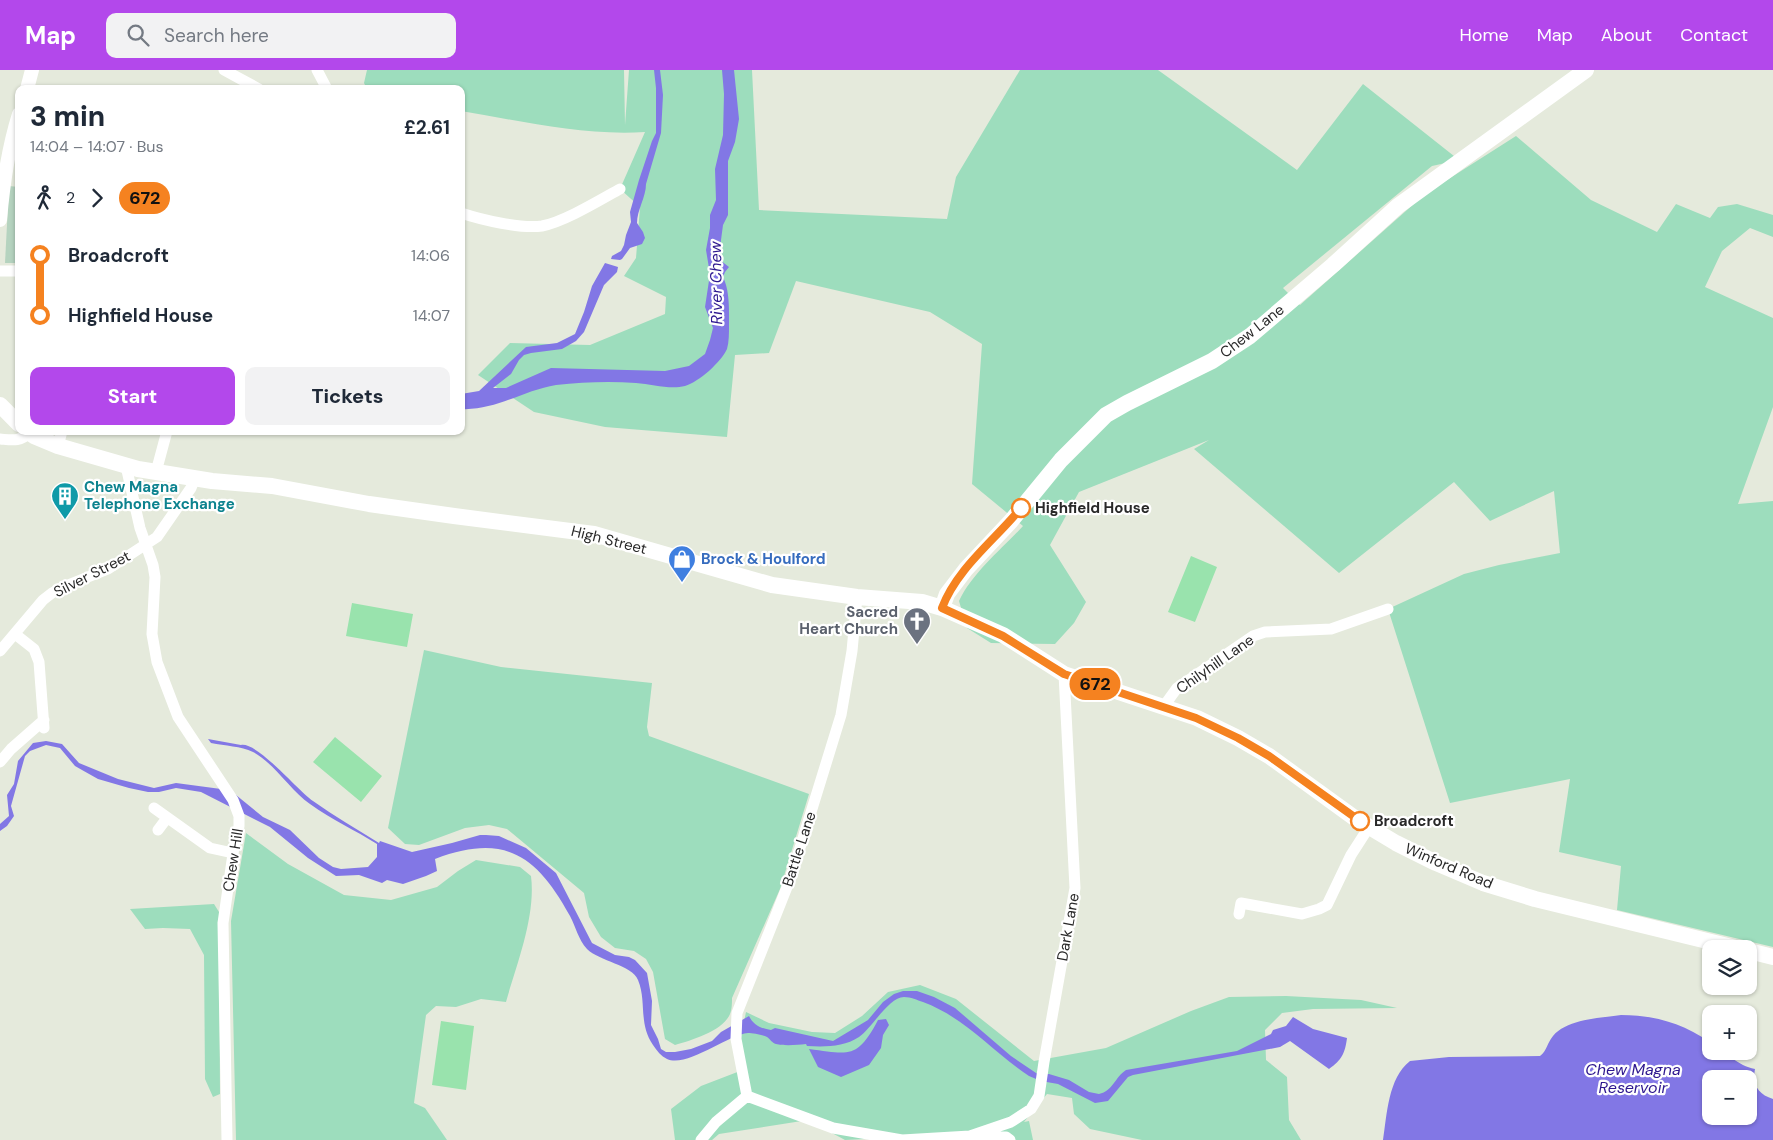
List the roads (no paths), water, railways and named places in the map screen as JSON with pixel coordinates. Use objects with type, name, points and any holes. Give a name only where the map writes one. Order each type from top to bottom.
[{"type":"main road","name":"Chew Lane","points":[[942,608],[947,594],[966,569],[1011,521],[1060,460],[1106,415],[1212,361],[1250,336],[1398,206],[1586,70]]},
{"type":"main road","points":[[0,405],[15,419]]},
{"type":"main road","name":"High Street","points":[[60,438],[126,466],[156,472],[272,486],[369,504],[594,534],[772,585],[857,597],[922,602],[942,608]]},
{"type":"main road","name":"Winford Road","points":[[942,608],[1003,636],[1064,674],[1164,706],[1196,718],[1238,738],[1269,756],[1369,827],[1436,863],[1483,883],[1535,899],[1702,940]]},
{"type":"main road","points":[[1757,953],[1773,957]]},
{"type":"street","points":[[28,85],[32,70]]},
{"type":"street","points":[[224,70],[252,85]]},
{"type":"street","points":[[317,70],[325,85]]},
{"type":"street","points":[[0,220],[6,164],[15,138]]},
{"type":"street","points":[[465,214],[514,225],[542,226],[558,221],[620,189]]},
{"type":"street","points":[[0,271],[15,271]]},
{"type":"street","points":[[0,439],[15,441],[23,439],[24,435]]},
{"type":"street","points":[[156,472],[166,435]]},
{"type":"street","name":"Chew Hill","points":[[126,466],[138,520],[153,565],[155,577],[152,634],[157,662],[178,716],[233,800],[239,816],[223,923],[227,1140]]},
{"type":"street","name":"Silver Street","points":[[0,651],[43,600],[52,593],[108,569],[157,536],[191,488],[195,478]]},
{"type":"street","name":"Battle Lane","points":[[747,1096],[736,1039],[736,1013],[791,877],[841,715],[852,651],[857,597]]},
{"type":"street","name":"Chilyhill Lane","points":[[1164,706],[1177,688],[1253,636],[1266,632],[1330,629],[1388,609]]},
{"type":"street","points":[[0,762],[11,749],[44,724],[39,662],[34,649],[14,634]]},
{"type":"street","name":"Dark Lane","points":[[970,1136],[1011,1122],[1031,1109],[1039,1096],[1075,888],[1064,674]]},
{"type":"street","points":[[154,808],[210,848],[233,853]]},
{"type":"street","points":[[158,830],[167,818]]},
{"type":"street","points":[[1241,904],[1302,914],[1327,905],[1351,855],[1369,827]]},
{"type":"street","points":[[702,1140],[716,1122],[747,1096],[833,1128],[902,1140],[970,1136],[1006,1138],[1010,1140]]},
{"type":"water","points":[[654,70],[660,70],[663,95],[661,133],[637,218],[637,223],[645,238],[642,244],[630,248],[622,259],[611,259],[612,256],[621,251],[624,245],[631,222],[630,212],[639,180],[656,133]]},
{"type":"water","name":"River Chew","points":[[722,70],[734,70],[739,119],[735,142],[728,161],[728,215],[723,225],[719,255],[720,260],[729,267],[723,277],[729,301],[729,340],[727,349],[720,360],[703,376],[685,386],[667,387],[606,382],[556,385],[532,391],[498,404],[465,409],[465,393],[479,391],[526,347],[557,343],[575,334],[592,286],[605,263],[618,267],[617,272],[604,285],[584,332],[576,341],[562,349],[524,355],[511,374],[493,388],[506,388],[551,368],[665,371],[689,366],[705,354],[713,328],[705,307],[710,274],[706,250],[710,215],[716,200],[715,169],[723,135],[724,94]]},
{"type":"water","points":[[208,739],[248,746],[257,751],[313,801],[379,843],[380,841],[412,852],[486,835],[499,836],[526,848],[556,873],[592,943],[615,955],[635,960],[647,973],[652,1001],[651,1025],[661,1049],[666,1052],[691,1049],[712,1041],[721,1032],[749,1016],[755,1024],[764,1029],[771,1030],[775,1028],[833,1041],[868,1020],[883,1002],[894,994],[903,991],[917,991],[955,1008],[1011,1056],[1039,1075],[1049,1074],[1069,1080],[1089,1092],[1099,1094],[1108,1090],[1126,1070],[1237,1051],[1271,1034],[1273,1030],[1286,1026],[1293,1017],[1313,1029],[1347,1038],[1345,1048],[1340,1059],[1329,1069],[1290,1041],[1280,1047],[1133,1075],[1128,1077],[1108,1101],[1095,1103],[1058,1084],[1041,1081],[1029,1076],[952,1017],[923,1002],[904,997],[892,1002],[859,1037],[841,1045],[783,1045],[775,1043],[765,1036],[748,1033],[729,1039],[696,1055],[675,1061],[661,1055],[648,1037],[644,1021],[641,988],[635,975],[587,949],[579,937],[570,916],[544,877],[531,864],[516,854],[499,849],[480,848],[459,851],[435,859],[437,871],[403,884],[387,880],[382,883],[359,875],[336,876],[308,858],[270,827],[201,792],[176,788],[159,792],[148,792],[98,779],[75,766],[60,748],[46,745],[30,751],[25,756],[11,806],[14,816],[7,826],[0,831],[0,824],[9,816],[7,795],[14,784],[18,761],[33,743],[46,741],[62,744],[79,763],[118,779],[154,788],[176,783],[221,789],[236,795],[263,817],[290,830],[319,858],[333,867],[341,869],[368,867],[377,857],[377,844],[310,804],[261,757],[243,748],[211,743]]},
{"type":"water","name":"Chew Magna Reservoir","points":[[1633,1015],[1667,1021],[1702,1037],[1702,1060],[1735,1060],[1755,1069],[1702,1070],[1702,1125],[1757,1125],[1757,1088],[1760,1092],[1773,1099],[1773,1140],[1383,1140],[1393,1087],[1397,1077],[1410,1061],[1449,1057],[1540,1056],[1549,1041],[1559,1030],[1584,1020]]},
{"type":"water","points":[[886,1019],[889,1025],[883,1035],[881,1048],[869,1065],[841,1077],[818,1067],[809,1049],[843,1053],[851,1051],[864,1042],[878,1020]]},
{"type":"place","name":"Highfield House","points":[[1021,508]]},
{"type":"place","name":"Chew Magna Telephone Exchange","points":[[65,520]]},
{"type":"place","name":"Brock & Houlford","points":[[682,583]]},
{"type":"place","name":"Sacred Heart Church","points":[[917,645]]},
{"type":"place","name":"Broadcroft","points":[[1360,821]]}]
